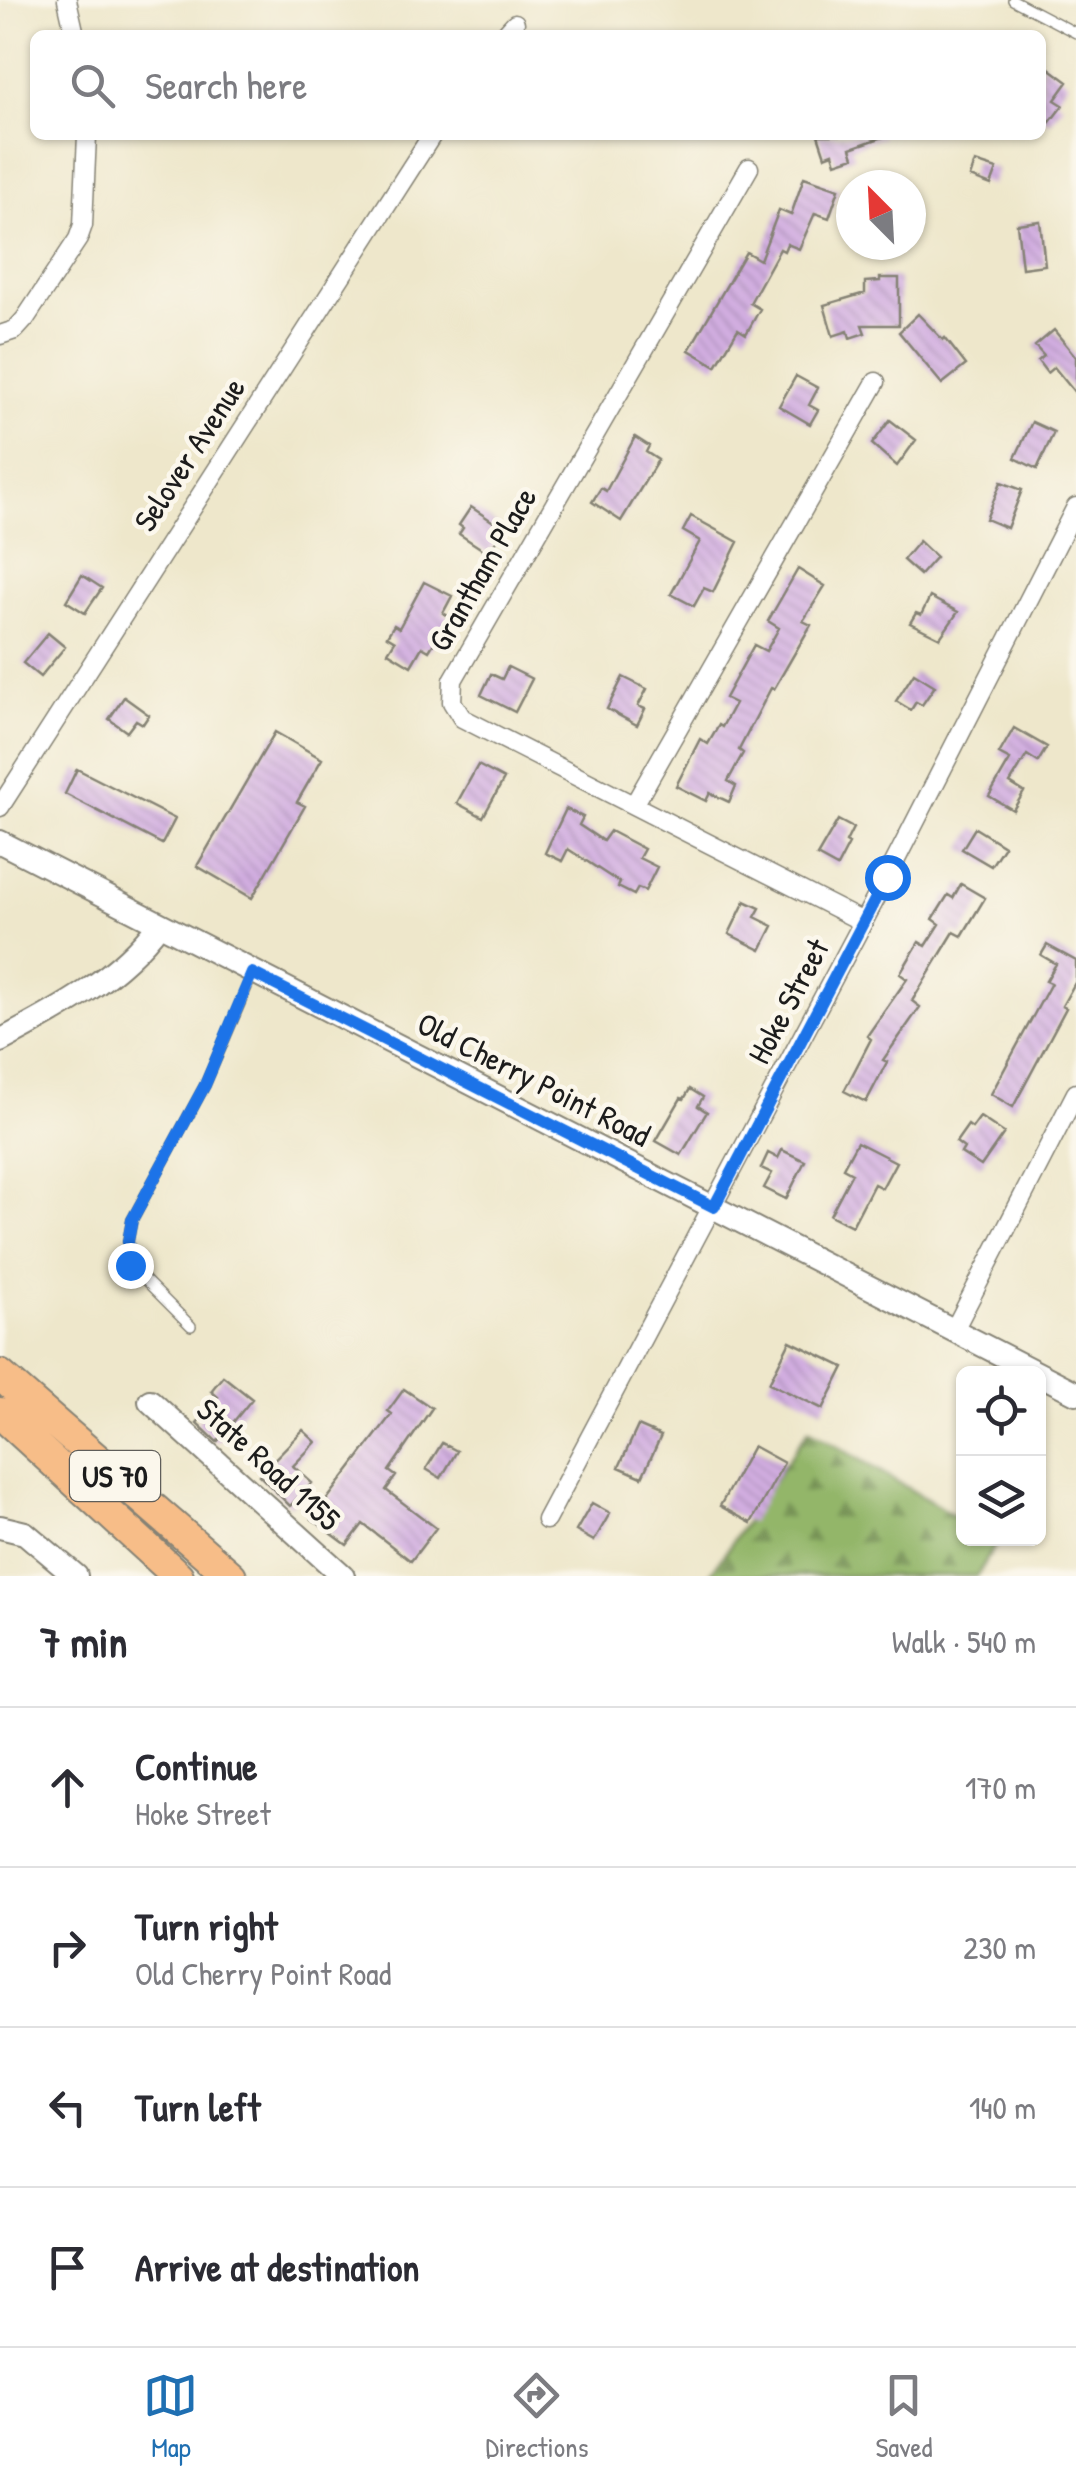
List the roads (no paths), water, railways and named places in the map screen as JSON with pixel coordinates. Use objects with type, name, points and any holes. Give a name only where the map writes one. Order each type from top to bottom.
[{"type":"highway","name":"US 70","points":[[0,1375],[231,1576]]},
{"type":"highway","points":[[0,1412],[178,1576]]},
{"type":"street","points":[[67,0],[74,30]]},
{"type":"street","points":[[0,334],[15,330],[25,319],[78,239],[85,214],[88,140]]},
{"type":"street","name":"Selover Avenue","points":[[0,807],[429,140]]},
{"type":"street","name":"Grantham Place","points":[[748,168],[453,680],[452,702],[462,718],[863,922]]},
{"type":"street","points":[[634,805],[876,382]]},
{"type":"street","name":"Hoke Street","points":[[546,1520],[714,1207],[1076,508]]},
{"type":"street","name":"Old Cherry Point Road","points":[[0,842],[1076,1393]]},
{"type":"street","points":[[0,1040],[92,988],[135,954],[159,924]]},
{"type":"street","points":[[954,1330],[1076,1093]]},
{"type":"street","name":"State Road 1155","points":[[150,1400],[343,1576]]},
{"type":"street","points":[[0,1528],[25,1532],[76,1576]]},
{"type":"lane","points":[[1012,0],[1076,33]]},
{"type":"lane","points":[[191,1326],[130,1265],[128,1241],[132,1220],[205,1085],[252,973]]}]
